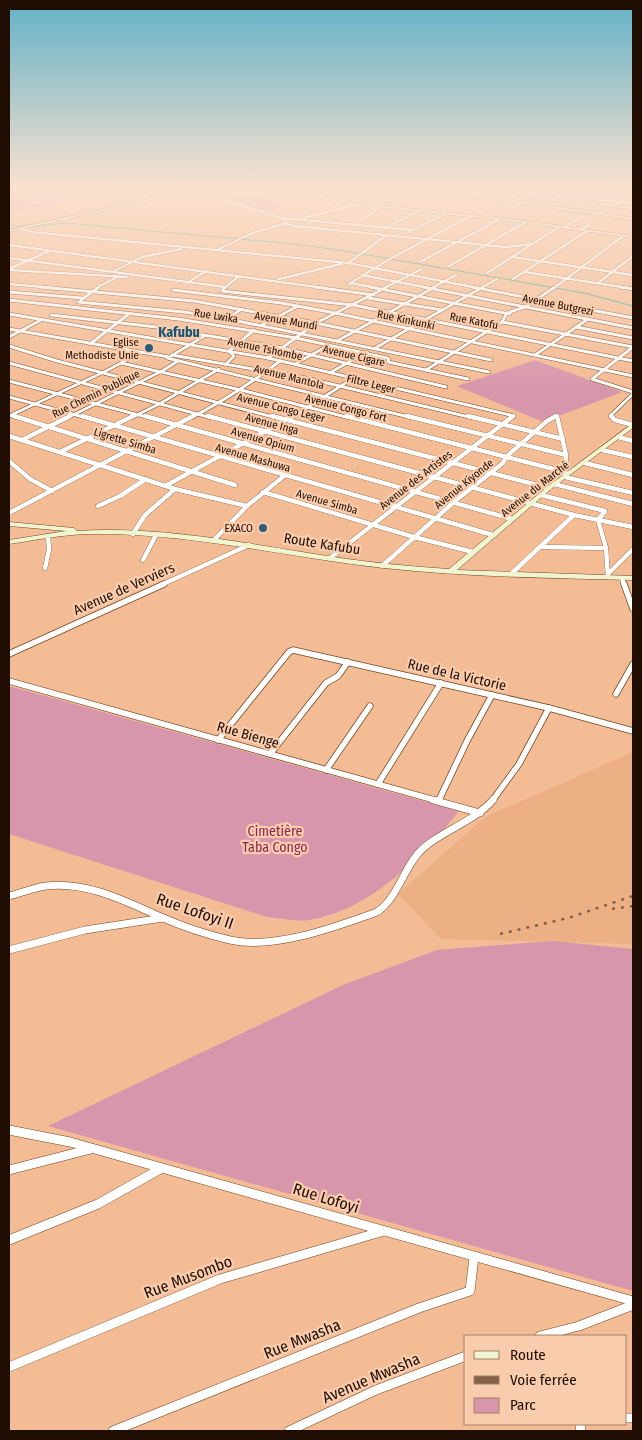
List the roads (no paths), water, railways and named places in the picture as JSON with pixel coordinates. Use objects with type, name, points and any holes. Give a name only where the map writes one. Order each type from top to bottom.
[{"type":"street","points":[[9,270],[40,254]]},
{"type":"street","points":[[82,254],[374,295]]},
{"type":"street","points":[[112,272],[133,261],[153,254]]},
{"type":"street","points":[[259,254],[347,263],[633,318]]},
{"type":"street","points":[[275,280],[347,263],[360,254]]},
{"type":"street","points":[[340,289],[401,254]]},
{"type":"street","points":[[420,262],[434,254]]},
{"type":"street","points":[[450,266],[470,254]]},
{"type":"street","points":[[487,273],[515,254]]},
{"type":"street","points":[[513,279],[551,254]]},
{"type":"street","points":[[426,370],[502,322],[507,313],[525,307],[538,299],[598,254]]},
{"type":"street","points":[[512,256],[633,275]]},
{"type":"street","points":[[598,284],[633,256]]},
{"type":"street","points":[[9,258],[226,287],[239,276]]},
{"type":"street","points":[[268,358],[316,323],[422,269]]},
{"type":"street","points":[[9,270],[146,277]]},
{"type":"street","points":[[187,283],[206,271]]},
{"type":"street","points":[[525,272],[633,289]]},
{"type":"street","points":[[295,364],[456,275]]},
{"type":"street","name":"Avenue Butgrezi","points":[[362,276],[633,328]]},
{"type":"street","points":[[9,338],[40,320],[78,302],[92,290],[117,277]]},
{"type":"street","points":[[331,372],[427,320],[497,279]]},
{"type":"street","points":[[350,283],[513,314]]},
{"type":"street","points":[[9,284],[44,289],[92,290],[194,301],[316,323],[491,360]]},
{"type":"street","name":"Rue Katofu","points":[[226,287],[222,290],[353,305],[633,361]]},
{"type":"street","name":"Rue Kinkunki","points":[[173,290],[298,306],[633,376]]},
{"type":"street","points":[[9,292],[82,298]]},
{"type":"street","points":[[90,344],[151,296]]},
{"type":"street","points":[[368,298],[443,310]]},
{"type":"street","name":"Rue Lwika","points":[[9,300],[214,325],[296,338],[389,358],[386,361],[468,379]]},
{"type":"street","name":"Avenue Mundi","points":[[78,302],[137,307],[225,319],[339,340],[489,372]]},
{"type":"street","points":[[60,452],[161,403],[219,369],[234,356],[229,351],[254,331],[298,306]]},
{"type":"street","points":[[198,334],[242,309]]},
{"type":"street","name":"Avenue Tshombe","points":[[9,314],[268,358],[514,416]]},
{"type":"street","name":"Avenue Cigare","points":[[51,315],[117,322],[282,348],[446,387]]},
{"type":"street","points":[[535,356],[588,319]]},
{"type":"street","points":[[502,322],[633,347]]},
{"type":"street","points":[[576,327],[633,338]]},
{"type":"street","name":"Avenue Mantola","points":[[9,329],[171,356]]},
{"type":"street","points":[[171,356],[206,335]]},
{"type":"street","name":"Avenue Congo Leger","points":[[9,346],[141,382],[492,472],[633,504]]},
{"type":"street","points":[[633,347],[592,380],[633,393],[610,416],[615,420],[633,425]]},
{"type":"street","points":[[9,416],[104,372],[140,352]]},
{"type":"street","name":"Avenue Mantola","points":[[171,356],[167,358],[566,454]]},
{"type":"street","name":"Filtre Leger","points":[[171,356],[268,370],[563,439]]},
{"type":"street","name":"Rue Chemin Publique","points":[[22,440],[141,382],[178,361]]},
{"type":"street","points":[[9,513],[126,450],[222,402],[280,361]]},
{"type":"street","name":"Avenue Inga","points":[[9,363],[574,515],[633,527]]},
{"type":"street","name":"Avenue Congo Fort","points":[[121,363],[241,390],[471,448],[633,493]]},
{"type":"street","points":[[165,486],[288,419],[355,377]]},
{"type":"street","name":"Avenue Opium","points":[[9,381],[138,414],[512,519]]},
{"type":"street","name":"Avenue Mashuwa","points":[[9,397],[114,425],[218,458],[492,535]]},
{"type":"street","name":"Ligrette Simba","points":[[9,416],[126,450],[235,485]]},
{"type":"street","name":"Avenue des Artistes","points":[[330,558],[514,416]]},
{"type":"street","name":"Avenue Kiyonde","points":[[382,566],[454,502],[504,463],[506,457],[547,421],[557,416],[563,439]]},
{"type":"street","name":"Avenue du Marché","points":[[451,571],[565,474],[584,463],[633,425]]},
{"type":"street","points":[[9,436],[175,489],[246,506]]},
{"type":"street","points":[[618,438],[633,441]]},
{"type":"street","points":[[563,439],[566,454],[565,474]]},
{"type":"street","points":[[602,450],[633,457]]},
{"type":"street","points":[[9,461],[19,470],[52,491]]},
{"type":"street","points":[[584,463],[633,475]]},
{"type":"street","points":[[9,471],[19,470]]},
{"type":"street","points":[[213,541],[246,506],[284,476]]},
{"type":"street","points":[[98,506],[120,496],[146,480]]},
{"type":"street","points":[[132,534],[145,515],[175,489]]},
{"type":"street","name":"Avenue Simba","points":[[263,492],[414,537],[473,552]]},
{"type":"street","points":[[541,495],[604,512],[598,520],[606,548],[608,575]]},
{"type":"street","points":[[511,574],[574,515]]},
{"type":"street","points":[[9,524],[86,532]]},
{"type":"street","name":"Route Kafubu","points":[[9,542],[86,532],[156,535],[213,541],[234,547],[248,545],[382,566],[511,574],[608,575],[633,578]]},
{"type":"street","points":[[143,560],[156,535]]},
{"type":"street","points":[[45,568],[48,557],[48,536]]},
{"type":"street","name":"Avenue de Verviers","points":[[9,654],[234,547]]},
{"type":"street","points":[[540,547],[606,548]]},
{"type":"street","points":[[608,575],[633,549]]},
{"type":"street","points":[[622,578],[633,606]]},
{"type":"street","name":"Rue de la Victorie","points":[[218,740],[280,663],[293,650],[549,708],[633,731]]},
{"type":"street","points":[[270,754],[326,683],[338,676],[348,662]]},
{"type":"street","points":[[616,694],[633,666]]},
{"type":"street","name":"Rue Bienge","points":[[9,681],[480,813]]},
{"type":"street","points":[[378,784],[441,684]]},
{"type":"street","points":[[439,800],[467,741],[492,696]]},
{"type":"street","points":[[326,770],[370,706]]},
{"type":"street","name":"Rue Lofoyi II","points":[[9,896],[46,886],[81,887],[99,891],[145,909],[162,918],[231,940],[271,941],[320,932],[377,912],[386,906],[415,857],[423,848],[480,813],[495,797],[518,766],[549,708]]},
{"type":"street","points":[[9,950],[90,928],[162,918]]},
{"type":"street","name":"Rue Lofoyi","points":[[9,1130],[93,1148],[633,1303]]},
{"type":"street","points":[[9,1170],[93,1148]]},
{"type":"street","points":[[9,1240],[98,1204],[162,1168]]},
{"type":"street","name":"Rue Musombo","points":[[9,1367],[220,1279],[384,1231]]},
{"type":"street","name":"Rue Mwasha","points":[[113,1431],[384,1322],[470,1291],[474,1257]]},
{"type":"street","points":[[544,1335],[579,1326],[633,1303]]},
{"type":"street","name":"Avenue Mwasha","points":[[290,1431],[376,1390],[464,1357]]},
{"type":"waterway","points":[[363,254],[584,293],[633,306]]},
{"type":"railway","points":[[500,934],[568,918],[633,896]]},
{"type":"railway","points":[[612,909],[633,906]]},
{"type":"place","name":"Eglise Methodiste Unie","points":[[149,348]]},
{"type":"place","name":"EXACO","points":[[263,528]]},
{"type":"district","name":"Kafubu","points":[[179,332]]},
{"type":"park label","name":"Cimetière Taba Congo","points":[[275,840]]}]
